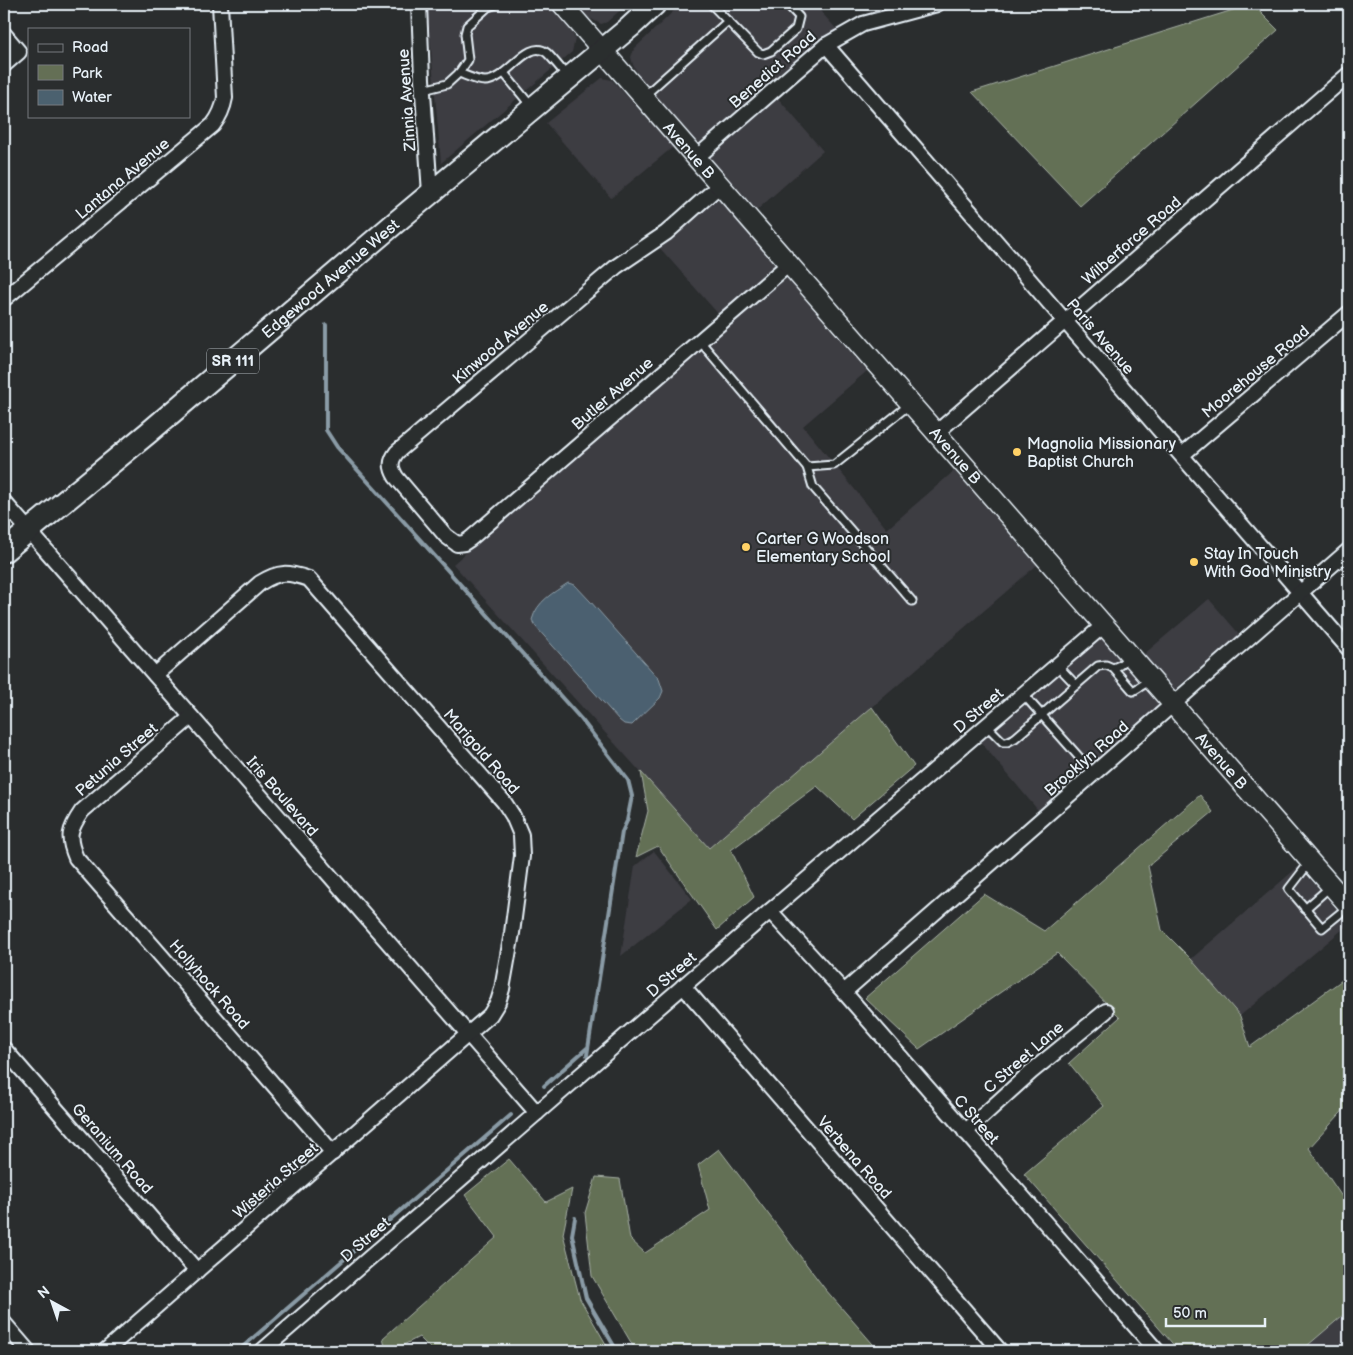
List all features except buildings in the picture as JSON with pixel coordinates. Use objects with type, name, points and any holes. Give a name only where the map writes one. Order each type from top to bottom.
[{"type":"main road","name":"Avenue B","points":[[562,4],[601,51],[1349,906]]},
{"type":"main road","name":"Edgewood Avenue West","points":[[4,551],[148,433],[655,4]]},
{"type":"street","name":"Lantana Avenue","points":[[4,299],[213,125],[219,117],[225,98],[220,4]]},
{"type":"street","name":"Zinnia Avenue","points":[[419,4],[430,193]]},
{"type":"street","name":"Benedict Road","points":[[696,158],[826,45],[863,24],[937,4]]},
{"type":"street","points":[[4,34],[19,52],[4,65]]},
{"type":"street","name":"Paris Avenue","points":[[826,45],[1349,649]]},
{"type":"street","name":"Wilberforce Road","points":[[936,433],[1349,74]]},
{"type":"street","name":"Kinwood Avenue","points":[[457,544],[446,536],[396,477],[392,470],[392,458],[616,266],[666,233],[720,185]]},
{"type":"street","name":"Butler Avenue","points":[[457,544],[464,543],[470,539],[789,264]]},
{"type":"street","name":"Moorehouse Road","points":[[1182,455],[1349,313]]},
{"type":"street","name":"Iris Boulevard","points":[[4,502],[537,1113]]},
{"type":"street","name":"Brooklyn Road","points":[[844,992],[1173,705],[1182,694],[1349,550]]},
{"type":"street","name":"Marigold Road","points":[[155,675],[260,583],[279,574],[293,573],[309,579],[504,802],[514,816],[521,835],[522,856],[512,934],[498,1002],[490,1015],[469,1035]]},
{"type":"street","name":"D Street","points":[[262,1351],[770,910],[1104,625]]},
{"type":"street","name":"Petunia Street","points":[[70,834],[82,811],[191,717]]},
{"type":"street","name":"Hollyhock Road","points":[[70,834],[70,845],[76,858],[333,1153]]},
{"type":"street","name":"C Street","points":[[770,910],[844,992],[1157,1351]]},
{"type":"street","name":"Verbena Road","points":[[683,986],[1000,1351]]},
{"type":"street","name":"C Street Lane","points":[[965,1132],[1031,1072],[1106,1011]]},
{"type":"street","name":"Wisteria Street","points":[[105,1351],[469,1035]]},
{"type":"street","name":"Geranium Road","points":[[4,1049],[197,1271]]},
{"type":"street","points":[[4,1323],[28,1351]]},
{"type":"lane","points":[[423,90],[448,84],[459,73],[468,60],[465,34],[467,26],[488,7],[496,4]]},
{"type":"lane","points":[[711,4],[758,52],[763,54],[771,52],[796,29],[799,17],[787,4]]},
{"type":"lane","points":[[643,97],[728,21]]},
{"type":"lane","points":[[459,73],[484,81],[497,78],[531,50],[538,48],[546,52],[569,78]]},
{"type":"lane","points":[[504,73],[533,108]]},
{"type":"lane","points":[[699,340],[807,467],[813,487],[912,601]]},
{"type":"lane","points":[[807,467],[834,465],[911,404]]},
{"type":"lane","points":[[1113,668],[1120,665],[1130,656]]},
{"type":"lane","points":[[1057,664],[1076,685]]},
{"type":"lane","points":[[986,725],[1003,742],[1008,742],[1098,666],[1106,665],[1113,668],[1133,691],[1151,680]]},
{"type":"lane","points":[[1023,694],[1094,774]]},
{"type":"lane","points":[[1311,861],[1288,889],[1322,928],[1349,906]]},
{"type":"lane","points":[[1306,909],[1332,886]]},
{"type":"shaded area","points":[[427,4],[547,4],[572,32],[575,39],[572,52],[441,163]]},
{"type":"shaded area","points":[[577,4],[627,4],[607,22],[601,24],[589,18]]},
{"type":"shaded area","points":[[681,4],[814,4],[848,42],[777,97],[823,151],[757,210],[641,79],[633,65],[631,57],[634,49]]},
{"type":"shaded area","points":[[602,78],[612,80],[673,147],[611,198],[546,123]]},
{"type":"shaded area","name":"Carter G Woodson Elementary School","points":[[717,198],[867,371],[803,426],[887,529],[954,471],[1037,565],[709,848],[453,564],[728,325],[659,247]]},
{"type":"shaded area","points":[[1209,599],[1240,635],[1174,690],[1143,655]]},
{"type":"shaded area","points":[[1100,636],[1163,709],[1042,815],[978,739]]},
{"type":"shaded area","points":[[654,851],[692,899],[621,956],[635,866]]},
{"type":"shaded area","points":[[1299,866],[1349,924],[1240,1016],[1191,959]]},
{"type":"shaded area","points":[[1349,1310],[1349,1351],[1301,1351]]},
{"type":"green space","points":[[1252,4],[1278,30],[1080,206],[972,92]]},
{"type":"green space","points":[[872,707],[914,766],[852,819],[817,786],[731,850],[754,897],[717,930],[658,846],[636,857],[648,811],[641,772],[709,848]]},
{"type":"green space","points":[[1200,795],[1213,812],[1148,866],[1162,930],[1191,959],[1240,1016],[1250,1047],[1349,975],[1349,1104],[1309,1148],[1349,1207],[1349,1310],[1301,1351],[1179,1351],[1024,1174],[1104,1106],[1069,1063],[1120,1017],[1057,953],[919,1049],[865,998],[984,894],[1044,931]]},
{"type":"green space","points":[[719,1149],[825,1289],[879,1351],[636,1351],[592,1276],[585,1213],[596,1177],[620,1179],[630,1239],[645,1253],[710,1210],[698,1165]]},
{"type":"green space","points":[[509,1159],[546,1202],[572,1189],[563,1234],[580,1299],[610,1351],[433,1351],[419,1337],[392,1351],[386,1351],[383,1338],[497,1237],[465,1195]]},
{"type":"water","points":[[568,583],[575,585],[659,679],[663,691],[660,698],[632,725],[624,724],[619,720],[536,627],[532,620],[534,613],[542,603],[551,594]]},
{"type":"waterway","points":[[326,325],[326,430],[337,447],[581,719],[628,780],[632,796],[627,821],[622,832],[587,1055]]},
{"type":"waterway","points":[[544,1086],[587,1048]]},
{"type":"waterway","points":[[238,1351],[511,1115]]},
{"type":"waterway","points":[[575,1218],[572,1235],[586,1298],[617,1351]]},
{"type":"place","name":"Magnolia Missionary Baptist Church","points":[[1017,452]]},
{"type":"place","name":"Carter G Woodson Elementary School","points":[[746,547]]},
{"type":"place","name":"Stay In Touch With God Ministry","points":[[1194,562]]}]
